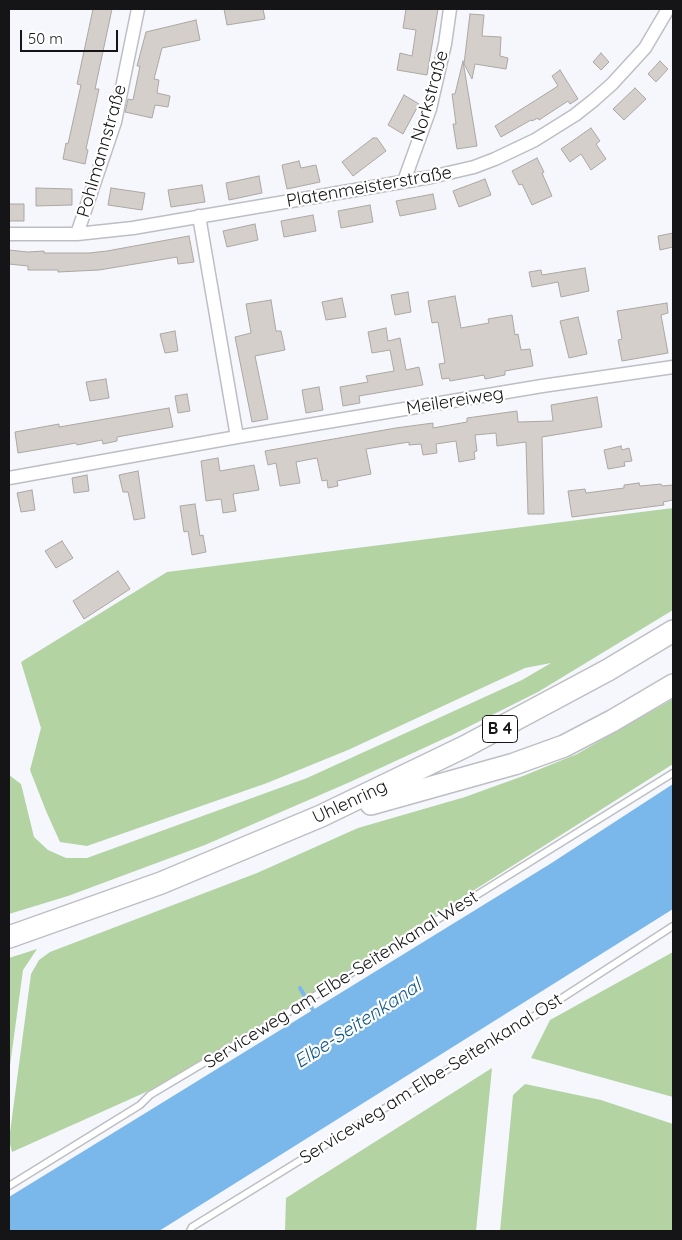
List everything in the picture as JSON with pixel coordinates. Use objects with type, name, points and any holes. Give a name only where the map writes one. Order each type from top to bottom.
[{"type":"highway","name":"Uhlenring","points":[[9,937],[161,883],[321,816],[474,742],[592,678],[673,631]]},
{"type":"highway","points":[[321,816],[514,764],[564,746],[612,721],[673,685]]},
{"type":"street","name":"Pohlmannstraße","points":[[78,234],[115,122],[138,9]]},
{"type":"street","name":"Norkstraße","points":[[404,181],[430,109],[445,44],[450,9]]},
{"type":"street","name":"Platenmeisterstraße","points":[[9,234],[78,234],[132,228],[453,173],[474,167],[516,150],[555,129],[594,100],[629,66],[655,34],[668,9]]},
{"type":"street","points":[[199,216],[237,437]]},
{"type":"street","name":"Meilereiweg","points":[[9,478],[237,437],[542,386],[673,367]]},
{"type":"lane","name":"Serviceweg am Elbe-Seitenkanal West","points":[[9,1186],[140,1105],[150,1095],[308,1001],[673,773]]},
{"type":"lane","name":"Serviceweg am Elbe-Seitenkanal Ost","points":[[190,1231],[192,1227],[528,1020],[673,926]]},
{"type":"green space","points":[[673,508],[673,610],[538,692],[452,735],[350,782],[205,845],[68,896],[9,914],[9,775],[21,784],[34,837],[48,850],[66,858],[87,858],[307,778],[522,680],[551,663],[525,668],[348,750],[267,783],[87,846],[60,842],[30,770],[41,728],[21,662],[167,572]]},
{"type":"green space","points":[[673,699],[673,764],[315,991],[164,1084],[12,1152],[9,1140],[31,974],[39,960],[50,952],[257,873],[358,828],[465,797],[523,776],[577,754]]},
{"type":"green space","points":[[37,949],[23,970],[9,1073],[9,958]]},
{"type":"green space","points":[[673,952],[673,1097],[531,1058],[550,1020]]},
{"type":"green space","points":[[492,1068],[476,1231],[285,1231],[286,1198]]},
{"type":"green space","points":[[525,1084],[601,1100],[673,1124],[673,1231],[500,1231],[513,1095]]},
{"type":"water","name":"Elbe-Seitenkanal","points":[[673,784],[673,909],[159,1231],[9,1231],[9,1197],[550,864]]},
{"type":"building","points":[[93,9],[112,9],[95,89],[99,89],[86,149],[88,150],[85,164],[63,159],[81,85],[77,84]]},
{"type":"building","points":[[224,9],[263,9],[265,19],[227,25]]},
{"type":"building","points":[[406,9],[438,9],[427,75],[397,70],[400,53],[412,56],[416,30],[403,28]]},
{"type":"building","points":[[470,14],[484,15],[482,36],[501,37],[500,56],[508,58],[506,69],[475,64],[472,79],[464,64]]},
{"type":"building","points":[[196,20],[200,40],[162,48],[154,79],[159,80],[157,93],[170,96],[168,107],[155,105],[152,118],[125,112],[128,99],[133,100],[140,66],[137,66],[146,32]]},
{"type":"building","points":[[601,53],[609,62],[601,70],[593,62]]},
{"type":"building","points":[[463,61],[477,146],[457,149],[453,124],[456,124],[452,94],[455,94]]},
{"type":"building","points":[[660,61],[668,69],[656,82],[648,74]]},
{"type":"building","points":[[560,70],[578,99],[570,104],[568,101],[539,120],[538,118],[531,120],[501,137],[495,126],[558,86],[552,76]]},
{"type":"building","points":[[635,88],[646,99],[624,120],[613,109]]},
{"type":"building","points":[[404,95],[419,104],[403,134],[388,125]]},
{"type":"building","points":[[591,128],[600,141],[596,144],[606,159],[591,170],[581,154],[570,162],[561,149]]},
{"type":"building","points":[[373,138],[377,138],[386,151],[353,176],[342,162]]},
{"type":"building","points":[[537,158],[552,196],[532,205],[522,184],[519,185],[512,171]]},
{"type":"building","points":[[299,161],[301,168],[316,165],[320,182],[287,189],[282,165]]},
{"type":"building","points":[[259,176],[262,193],[229,200],[226,183]]},
{"type":"building","points":[[485,179],[491,195],[459,207],[453,191]]},
{"type":"building","points":[[202,185],[205,202],[171,207],[168,190]]},
{"type":"building","points":[[36,188],[72,189],[72,205],[36,206]]},
{"type":"building","points":[[111,188],[145,193],[142,210],[108,205]]},
{"type":"building","points":[[433,194],[436,209],[400,216],[396,201]]},
{"type":"building","points":[[9,204],[24,204],[24,221],[9,221]]},
{"type":"building","points":[[370,205],[373,222],[341,228],[338,211]]},
{"type":"building","points":[[313,215],[316,231],[284,237],[281,221]]},
{"type":"building","points":[[255,224],[258,240],[227,247],[223,231]]},
{"type":"building","points":[[673,233],[673,247],[660,250],[658,236]]},
{"type":"building","points":[[189,236],[194,262],[178,264],[177,257],[99,270],[58,272],[58,270],[28,270],[28,266],[9,264],[9,250],[44,251],[44,253],[89,253]]},
{"type":"building","points":[[585,268],[589,291],[561,297],[558,282],[532,287],[529,272],[541,270],[542,275]]},
{"type":"building","points":[[408,292],[411,312],[395,315],[391,295]]},
{"type":"building","points":[[455,296],[461,328],[489,323],[488,319],[512,315],[515,335],[518,334],[521,350],[530,349],[533,366],[505,371],[505,375],[485,379],[484,375],[450,381],[449,378],[442,379],[439,364],[445,363],[438,322],[432,323],[428,301]]},
{"type":"building","points":[[342,298],[346,317],[326,320],[322,302]]},
{"type":"building","points":[[271,300],[276,331],[281,331],[285,350],[255,356],[268,419],[252,422],[235,337],[251,333],[246,304]]},
{"type":"building","points":[[667,303],[668,313],[661,315],[668,353],[622,361],[618,340],[622,339],[617,311]]},
{"type":"building","points":[[578,317],[587,354],[569,358],[560,321]]},
{"type":"building","points":[[386,328],[388,341],[400,338],[406,370],[419,367],[423,385],[359,396],[360,403],[343,406],[340,387],[368,382],[366,376],[394,371],[390,350],[372,353],[368,332]]},
{"type":"building","points":[[175,331],[178,351],[165,353],[160,334]]},
{"type":"building","points":[[106,379],[109,398],[90,401],[86,382]]},
{"type":"building","points":[[319,387],[323,410],[306,413],[302,390]]},
{"type":"building","points":[[187,394],[190,411],[178,413],[175,396]]},
{"type":"building","points":[[597,397],[602,427],[542,437],[544,514],[528,514],[526,442],[497,446],[496,433],[475,435],[477,451],[474,452],[475,459],[459,462],[456,441],[436,444],[437,453],[423,455],[421,444],[409,445],[409,442],[366,449],[371,474],[337,481],[338,486],[328,488],[327,480],[322,481],[317,458],[296,462],[300,483],[280,486],[276,463],[268,465],[265,451],[396,428],[433,423],[433,428],[467,422],[467,418],[517,411],[518,422],[553,421],[551,405]]},
{"type":"building","points":[[169,408],[173,427],[117,437],[117,441],[103,444],[102,440],[18,453],[15,432],[59,424],[59,427]]},
{"type":"building","points":[[621,446],[622,450],[629,448],[632,461],[624,462],[625,466],[608,469],[604,450]]},
{"type":"building","points":[[218,458],[220,471],[254,465],[259,490],[233,494],[236,511],[223,513],[221,499],[206,501],[201,461]]},
{"type":"building","points":[[138,471],[145,518],[134,520],[128,492],[123,492],[119,475]]},
{"type":"building","points":[[87,475],[89,491],[74,493],[72,478]]},
{"type":"building","points":[[639,483],[640,486],[673,485],[673,500],[663,502],[664,505],[572,517],[568,491],[585,489],[586,493],[624,488],[624,485]]},
{"type":"building","points":[[32,490],[35,510],[21,512],[17,493]]},
{"type":"building","points":[[195,504],[200,536],[203,535],[206,552],[192,555],[188,531],[184,532],[180,506]]},
{"type":"building","points":[[62,541],[73,558],[56,568],[45,551]]},
{"type":"building","points":[[118,571],[130,589],[84,619],[73,601]]},
{"type":"waterway","points":[[300,988],[313,1010]]}]
